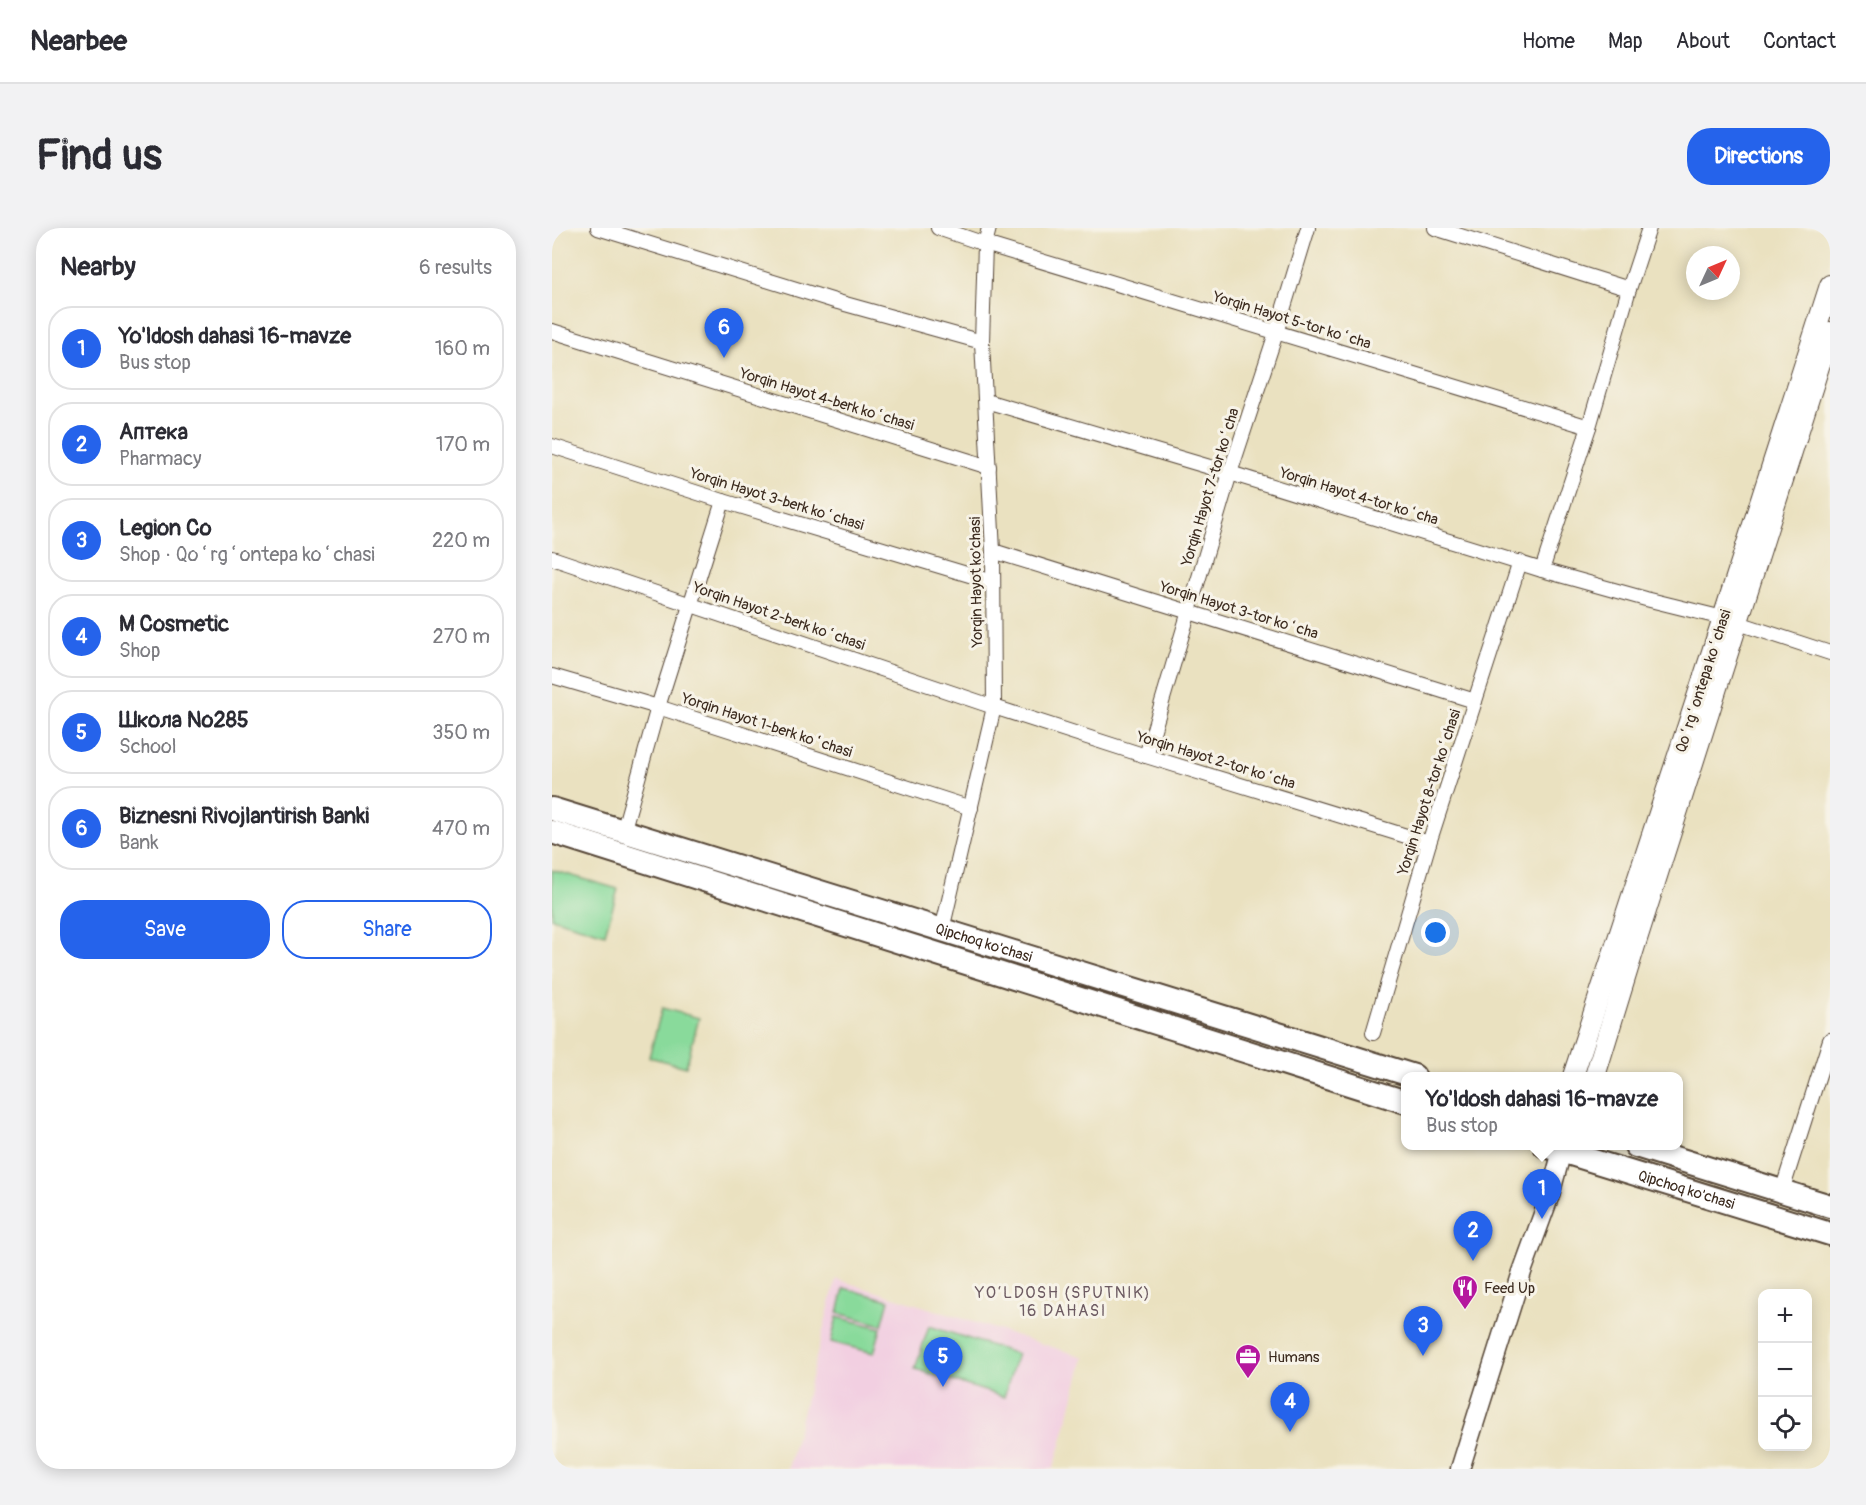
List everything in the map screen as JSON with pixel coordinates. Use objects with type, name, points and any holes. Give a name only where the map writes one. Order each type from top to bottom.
[{"type":"main road","name":"Qoʻrgʻontepa koʻchasi","points":[[1597,1072],[1830,285]]},
{"type":"main road","name":"Qoʻrgʻontepa koʻchasi","points":[[1575,1072],[1830,332]]},
{"type":"main road","name":"Qipchoq ko'chasi","points":[[559,823],[623,832],[1401,1073]]},
{"type":"main road","name":"Qipchoq ko'chasi","points":[[559,823],[764,899],[1401,1099]]},
{"type":"main road","points":[[764,899],[773,889],[770,877]]},
{"type":"main road","name":"Qipchoq ko'chasi","points":[[1568,1150],[1830,1234]]},
{"type":"main road","name":"Qipchoq ko'chasi","points":[[1649,1150],[1830,1206]]},
{"type":"street","points":[[598,228],[838,302],[982,342]]},
{"type":"street","name":"Yorqin Hayot 5-tor koʻcha","points":[[938,228],[1589,427]]},
{"type":"street","name":"Yorqin Hayot ko'chasi","points":[[942,930],[994,707],[993,551],[982,342],[985,244],[989,228]]},
{"type":"street","name":"Yorqin Hayot 7-tor koʻcha","points":[[1146,756],[1230,473],[1308,228]]},
{"type":"street","points":[[1435,228],[1629,289]]},
{"type":"street","points":[[1542,570],[1589,427],[1649,228]]},
{"type":"street","name":"Yorqin Hayot 4-berk koʻchasi","points":[[552,331],[988,467]]},
{"type":"street","name":"Yorqin Hayot 4-tor koʻcha","points":[[986,401],[1230,473],[1542,570],[1730,621],[1830,653]]},
{"type":"street","name":"Yorqin Hayot 3-berk koʻchasi","points":[[552,446],[723,501],[993,582]]},
{"type":"street","points":[[623,832],[658,707],[723,501]]},
{"type":"street","name":"Yorqin Hayot 3-tor koʻcha","points":[[993,551],[1475,701]]},
{"type":"street","name":"Yorqin Hayot 2-berk koʻchasi","points":[[552,558],[994,707]]},
{"type":"street","name":"Yorqin Hayot 8-tor koʻchasi","points":[[1373,1033],[1429,843],[1520,562]]},
{"type":"street","name":"Yorqin Hayot 1-berk koʻchasi","points":[[552,676],[658,707],[971,808]]},
{"type":"street","name":"Yorqin Hayot 2-tor koʻcha","points":[[994,707],[1429,843]]},
{"type":"street","points":[[1782,1191],[1830,1040]]},
{"type":"street","points":[[1460,1469],[1522,1272],[1550,1195],[1558,1150]]},
{"type":"shaded area","points":[[836,1279],[1084,1357],[1053,1469],[788,1469]]},
{"type":"green space","points":[[552,870],[618,889],[605,934],[552,918]]},
{"type":"green space","points":[[662,1008],[699,1018],[686,1067],[649,1057]]},
{"type":"green space","points":[[844,1288],[889,1300],[882,1325],[838,1313]]},
{"type":"green space","points":[[837,1317],[881,1328],[874,1353],[831,1342]]},
{"type":"green space","points":[[929,1326],[1017,1354],[1004,1397],[915,1369]]},
{"type":"place","name":"Biznesni Rivojlantirish Banki","points":[[724,358]]},
{"type":"place","name":"Yo'ldosh dahasi 16-mavze","points":[[1542,1219]]},
{"type":"place","name":"Аптека","points":[[1473,1261]]},
{"type":"place","name":"Feed Up","points":[[1465,1311]]},
{"type":"place","name":"Legion Co","points":[[1423,1356]]},
{"type":"place","name":"Humans","points":[[1248,1380]]},
{"type":"place","name":"Школа №285","points":[[943,1387]]},
{"type":"place","name":"M Cosmetic","points":[[1290,1432]]},
{"type":"district","name":"YO‘LDOSH (SPUTNIK) 16 DAHASI","points":[[1063,1301]]}]
